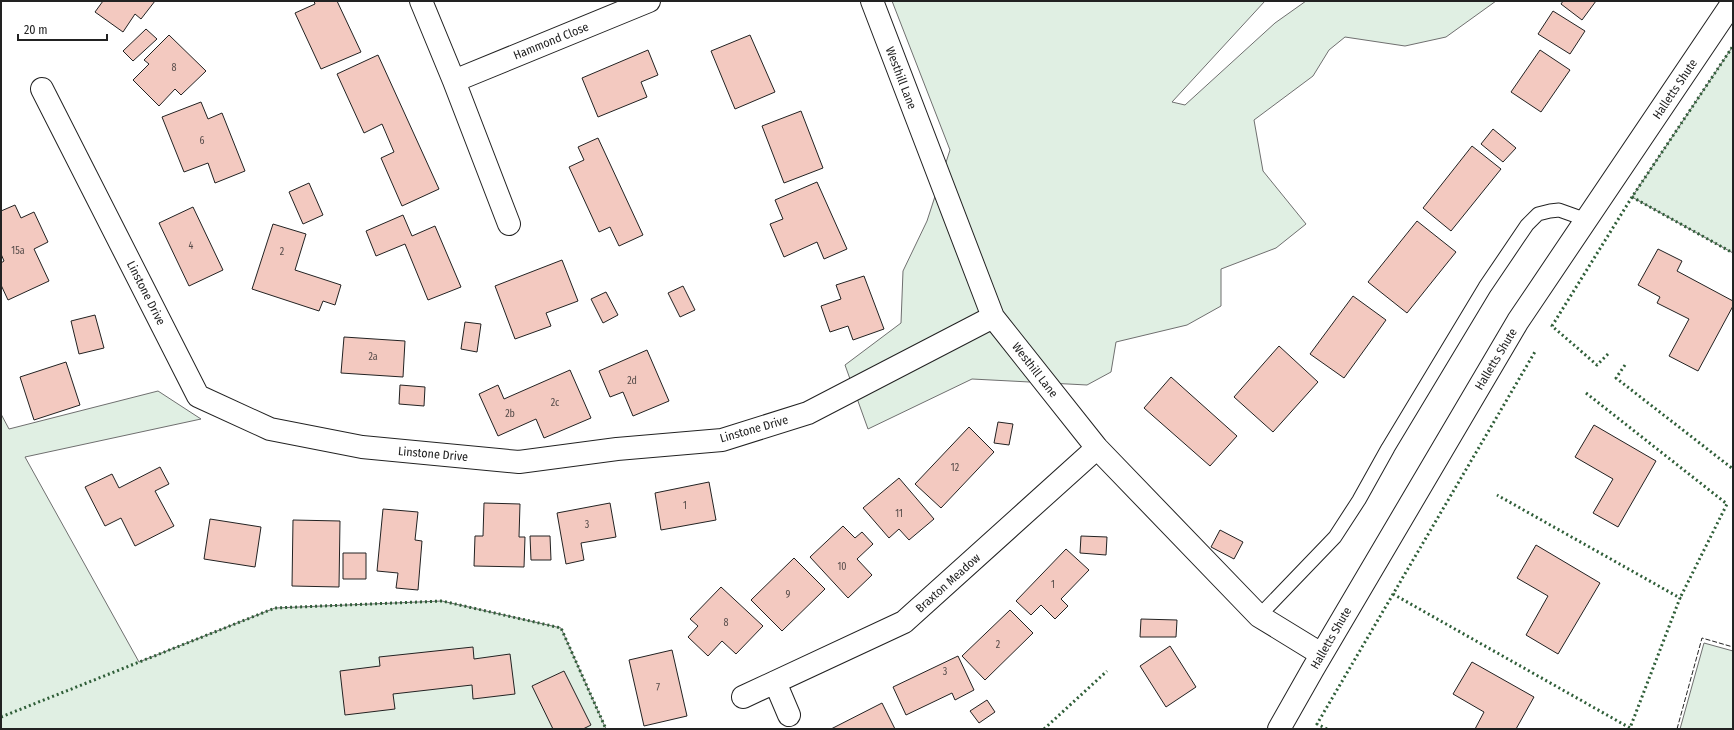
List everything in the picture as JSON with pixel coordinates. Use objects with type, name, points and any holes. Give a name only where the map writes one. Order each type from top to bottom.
[{"type":"street","points":[[421,1],[454,80],[509,224]]},
{"type":"street","name":"Hammond Close","points":[[454,80],[648,1]]},
{"type":"street","name":"Westhill Lane","points":[[872,1],[993,317],[1097,448],[1260,616],[1321,654]]},
{"type":"street","name":"Halletts Shute","points":[[1279,729],[1321,654],[1518,321],[1733,2]]},
{"type":"street","name":"Linstone Drive","points":[[42,89],[198,396],[270,429],[362,447],[519,462],[617,449],[722,440],[808,413],[993,317]]},
{"type":"street","name":"Braxton Meadow","points":[[743,697],[904,622],[1097,448]]},
{"type":"street","points":[[775,682],[789,715]]},
{"type":"lane","points":[[1260,616],[1335,537],[1359,500],[1388,448],[1485,287],[1527,225],[1538,214],[1559,210],[1587,220]]},
{"type":"green space","points":[[892,1],[1265,1],[1172,102],[1185,105],[1275,23],[1306,1],[1496,1],[1446,37],[1405,46],[1345,37],[1329,50],[1313,76],[1254,120],[1263,171],[1306,224],[1276,248],[1221,269],[1221,306],[1187,325],[1116,342],[1111,372],[1087,385],[972,379],[868,429],[845,365],[901,323],[903,271],[927,221],[950,150]]},
{"type":"green space","points":[[1733,46],[1733,253],[1632,197]]},
{"type":"green space","points":[[158,391],[201,419],[25,457],[139,662],[275,608],[442,601],[561,628],[606,729],[1,729],[1,414],[9,429]]},
{"type":"green space","points":[[1704,643],[1733,651],[1733,729],[1680,729]]},
{"type":"building","points":[[103,1],[155,1],[141,19],[135,14],[123,32],[95,12]]},
{"type":"building","points":[[314,1],[337,1],[361,52],[321,69],[295,13],[315,4]]},
{"type":"building","points":[[1563,1],[1596,1],[1582,20],[1561,4]]},
{"type":"building","points":[[1553,11],[1585,31],[1570,54],[1538,34]]},
{"type":"building","points":[[146,29],[157,39],[133,61],[123,51]]},
{"type":"building","points":[[169,35],[206,71],[181,95],[175,89],[159,106],[133,80],[149,64],[144,60]]},
{"type":"building","points":[[750,35],[775,92],[735,109],[711,51]]},
{"type":"building","points":[[648,50],[658,75],[641,82],[647,97],[598,117],[582,78]]},
{"type":"building","points":[[1540,50],[1570,70],[1541,112],[1511,92]]},
{"type":"building","points":[[378,55],[439,189],[402,206],[381,158],[394,152],[382,124],[364,133],[337,74]]},
{"type":"building","points":[[201,102],[208,119],[222,113],[245,171],[215,183],[208,163],[184,172],[162,117]]},
{"type":"building","points":[[801,111],[823,168],[784,183],[762,126]]},
{"type":"building","points":[[1493,129],[1516,148],[1503,162],[1481,144]]},
{"type":"building","points":[[598,138],[643,235],[619,246],[610,227],[599,232],[569,167],[584,160],[578,147]]},
{"type":"building","points":[[1472,146],[1501,169],[1451,231],[1423,208]]},
{"type":"building","points":[[817,182],[847,249],[824,259],[817,242],[784,257],[770,224],[783,219],[775,200]]},
{"type":"building","points":[[309,183],[323,215],[303,224],[289,192]]},
{"type":"building","points":[[15,205],[21,218],[34,212],[48,242],[34,249],[49,281],[8,300],[1,285],[1,263],[4,261],[1,254],[1,211]]},
{"type":"building","points":[[193,207],[223,270],[189,286],[159,223]]},
{"type":"building","points":[[403,215],[412,236],[435,226],[461,287],[428,300],[405,244],[376,256],[366,231]]},
{"type":"building","points":[[1417,221],[1456,252],[1407,313],[1368,282]]},
{"type":"building","points":[[273,224],[306,234],[295,270],[341,285],[335,305],[323,301],[319,311],[252,289]]},
{"type":"building","points":[[1658,249],[1682,261],[1677,271],[1733,301],[1733,306],[1698,371],[1669,356],[1689,319],[1657,303],[1660,297],[1638,285]]},
{"type":"building","points":[[562,260],[578,301],[546,313],[551,326],[515,339],[495,286]]},
{"type":"building","points":[[864,276],[884,329],[853,340],[848,326],[830,332],[821,306],[841,299],[836,285]]},
{"type":"building","points":[[683,286],[695,310],[680,317],[668,293]]},
{"type":"building","points":[[606,292],[618,315],[603,323],[591,299]]},
{"type":"building","points":[[1353,296],[1386,320],[1344,378],[1310,354]]},
{"type":"building","points":[[95,315],[104,348],[79,354],[71,321]]},
{"type":"building","points":[[465,322],[481,324],[477,352],[461,349]]},
{"type":"building","points":[[344,337],[405,341],[403,377],[341,373]]},
{"type":"building","points":[[1279,346],[1318,382],[1273,432],[1234,397]]},
{"type":"building","points":[[647,350],[669,401],[633,416],[623,392],[610,397],[599,371]]},
{"type":"building","points":[[66,362],[80,405],[34,420],[20,377]]},
{"type":"building","points":[[570,370],[591,418],[544,438],[536,419],[498,436],[479,394],[498,385],[504,399]]},
{"type":"building","points":[[1171,377],[1237,436],[1210,466],[1144,408]]},
{"type":"building","points":[[400,385],[425,387],[424,406],[399,404]]},
{"type":"building","points":[[998,422],[1013,424],[1009,445],[994,443]]},
{"type":"building","points":[[1594,425],[1656,461],[1618,527],[1593,513],[1613,479],[1575,457]]},
{"type":"building","points":[[969,427],[994,452],[941,508],[915,484]]},
{"type":"building","points":[[160,467],[169,484],[155,491],[174,526],[135,546],[121,518],[105,526],[85,487],[112,474],[119,488]]},
{"type":"building","points":[[899,478],[934,519],[909,540],[899,529],[889,538],[863,508]]},
{"type":"building","points":[[709,482],[716,520],[661,530],[655,493]]},
{"type":"building","points":[[484,503],[520,504],[519,537],[525,537],[524,567],[474,566],[475,536],[483,536]]},
{"type":"building","points":[[610,503],[616,537],[581,543],[584,560],[566,564],[557,513]]},
{"type":"building","points":[[383,509],[418,512],[415,540],[422,541],[418,590],[396,588],[398,573],[377,571]]},
{"type":"building","points":[[210,519],[261,527],[255,567],[204,559]]},
{"type":"building","points":[[293,520],[340,521],[339,587],[292,586]]},
{"type":"building","points":[[843,526],[855,538],[862,532],[873,544],[857,559],[872,575],[848,598],[810,557]]},
{"type":"building","points":[[1220,530],[1243,542],[1234,559],[1211,547]]},
{"type":"building","points":[[530,536],[550,536],[551,560],[531,560]]},
{"type":"building","points":[[1081,536],[1107,537],[1106,555],[1080,553]]},
{"type":"building","points":[[1536,545],[1600,583],[1558,654],[1526,635],[1548,596],[1517,578]]},
{"type":"building","points":[[1066,549],[1089,570],[1061,599],[1068,606],[1055,619],[1041,605],[1031,615],[1016,601]]},
{"type":"building","points":[[343,553],[366,553],[366,579],[343,579]]},
{"type":"building","points":[[794,558],[825,589],[782,631],[751,600]]},
{"type":"building","points":[[721,587],[763,626],[736,654],[722,641],[708,656],[688,637],[698,626],[690,619]]},
{"type":"building","points":[[1010,610],[1033,633],[985,680],[962,656]]},
{"type":"building","points":[[1141,619],[1177,620],[1176,637],[1140,637]]},
{"type":"building","points":[[1170,646],[1196,687],[1166,707],[1140,666]]},
{"type":"building","points":[[473,647],[474,659],[510,654],[515,694],[473,699],[472,685],[393,694],[395,709],[345,715],[340,671],[380,666],[379,657]]},
{"type":"building","points":[[672,650],[687,716],[644,726],[629,660]]},
{"type":"building","points":[[958,656],[974,690],[955,700],[952,693],[906,715],[893,687]]},
{"type":"building","points":[[1472,662],[1534,697],[1516,729],[1475,729],[1484,712],[1453,694]]},
{"type":"building","points":[[564,671],[591,725],[583,729],[553,729],[532,686]]},
{"type":"building","points":[[987,700],[995,712],[979,723],[970,711]]},
{"type":"building","points":[[882,703],[895,729],[831,729]]},
{"type":"hedge","points":[[1608,354],[1597,365],[1552,326],[1632,197],[1733,46]]},
{"type":"hedge","points":[[1632,197],[1733,253]]},
{"type":"hedge","points":[[1327,729],[1317,724],[1536,350]]},
{"type":"hedge","points":[[1625,365],[1616,378],[1733,469]]},
{"type":"hedge","points":[[1586,393],[1727,504],[1680,598]]},
{"type":"hedge","points":[[1393,594],[1630,728],[1680,598],[1497,495]]},
{"type":"hedge","points":[[1,717],[275,608],[442,601],[561,628],[606,729]]},
{"type":"hedge","points":[[1044,729],[1107,671]]},
{"type":"fence","points":[[1677,729],[1702,638],[1733,647]]}]
